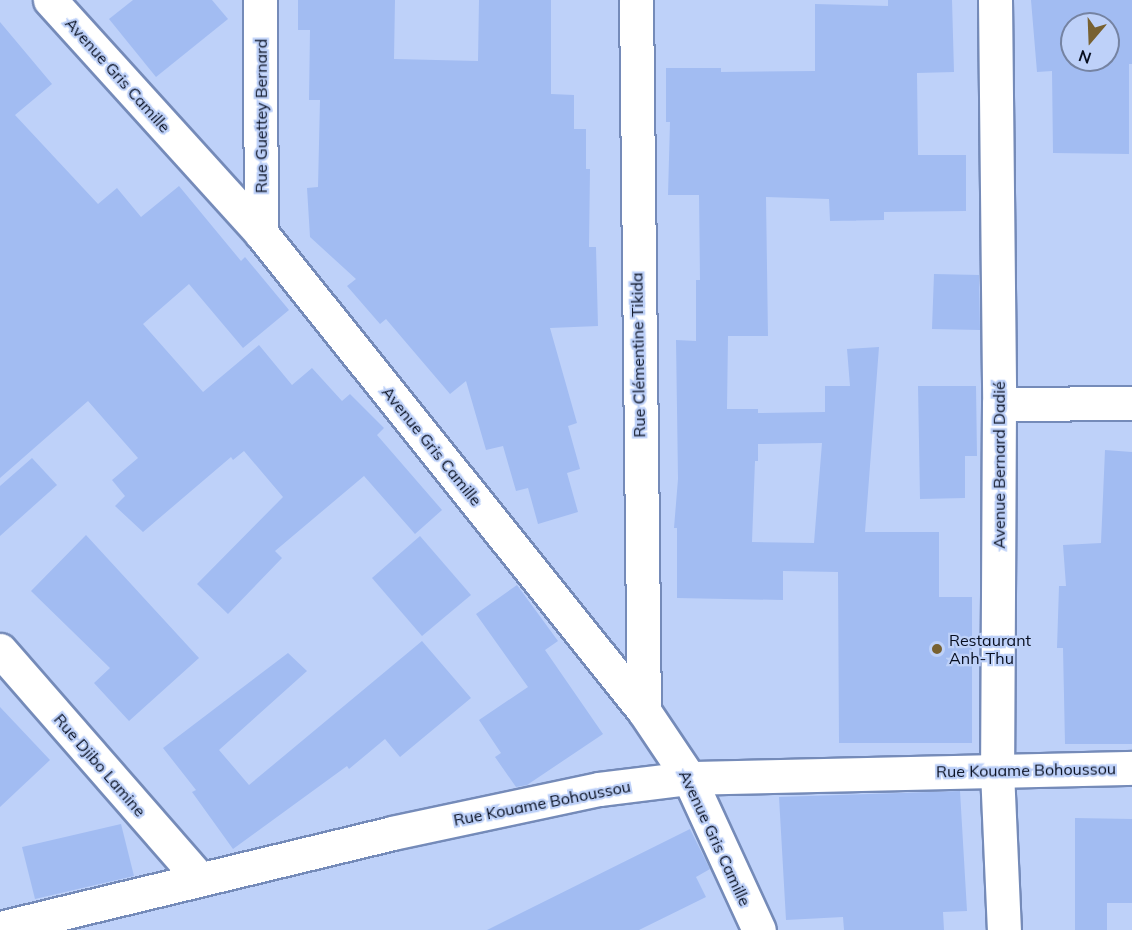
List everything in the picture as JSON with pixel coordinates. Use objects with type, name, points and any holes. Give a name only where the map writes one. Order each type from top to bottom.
[{"type":"street","name":"Avenue Gris Camille","points":[[50,0],[261,233],[644,711],[689,778],[759,930]]},
{"type":"street","name":"Rue Guettey Bernard","points":[[260,0],[261,233]]},
{"type":"street","name":"Rue Clémentine Tikida","points":[[636,0],[644,711]]},
{"type":"street","name":"Avenue Bernard Dadié","points":[[995,0],[999,404],[997,771],[1004,930]]},
{"type":"street","points":[[999,404],[1132,403]]},
{"type":"street","name":"Rue Djibo Lamine","points":[[0,650],[200,879]]},
{"type":"street","name":"Rue Kouame Bohoussou","points":[[0,928],[392,833],[599,789],[689,778],[1132,768]]},
{"type":"building","points":[[133,0],[212,0],[228,19],[156,77],[109,19]]},
{"type":"building","points":[[298,0],[395,0],[394,59],[478,61],[479,0],[551,0],[551,94],[574,95],[574,129],[586,129],[586,169],[590,169],[589,247],[596,247],[598,326],[550,328],[577,423],[568,426],[580,469],[567,473],[578,512],[538,524],[528,488],[516,491],[503,446],[486,450],[466,381],[450,394],[386,319],[380,324],[347,286],[356,279],[310,237],[307,188],[318,187],[320,100],[309,100],[310,30],[298,30]]},
{"type":"building","points":[[888,0],[952,0],[954,72],[917,73],[918,155],[966,155],[966,211],[884,212],[884,220],[830,221],[829,199],[766,197],[768,336],[728,336],[727,409],[758,409],[758,413],[825,412],[825,386],[850,386],[847,349],[879,347],[865,532],[939,532],[939,597],[972,597],[972,743],[839,743],[838,572],[783,571],[783,600],[677,598],[677,528],[674,528],[678,479],[676,340],[696,341],[696,280],[700,280],[699,195],[668,195],[670,122],[666,122],[666,68],[721,68],[721,72],[815,71],[815,4],[888,6]],"holes":[[[822,443],[814,543],[752,542],[755,461],[758,461],[758,444]]]},
{"type":"building","points":[[1031,0],[1132,0],[1129,154],[1053,153],[1052,71],[1037,72]]},
{"type":"building","points":[[0,22],[52,84],[15,115],[98,204],[117,188],[141,217],[179,186],[241,261],[245,257],[289,310],[243,348],[189,284],[143,324],[203,392],[259,345],[292,385],[312,368],[342,401],[350,394],[384,428],[377,435],[442,510],[415,534],[364,476],[275,551],[282,558],[228,614],[197,584],[283,497],[244,451],[233,460],[231,457],[143,532],[115,506],[125,496],[112,480],[138,458],[88,401],[0,478]]},
{"type":"building","points":[[934,274],[979,275],[980,330],[932,329]]},
{"type":"building","points":[[918,386],[976,386],[977,456],[965,456],[965,498],[920,499]]},
{"type":"building","points":[[1105,450],[1132,452],[1132,744],[1065,744],[1063,648],[1057,648],[1059,586],[1066,586],[1063,545],[1101,543]]},
{"type":"building","points":[[32,458],[57,485],[0,536],[0,486]]},
{"type":"building","points":[[86,535],[199,658],[129,721],[94,683],[110,668],[31,591]]},
{"type":"building","points":[[420,536],[471,595],[422,636],[372,578]]},
{"type":"building","points":[[517,585],[558,641],[545,650],[603,734],[527,785],[516,787],[495,757],[501,753],[479,720],[528,687],[476,614]]},
{"type":"building","points":[[422,641],[471,698],[400,757],[385,739],[349,769],[347,766],[233,849],[192,792],[196,790],[163,748],[288,653],[307,671],[219,750],[249,785]]},
{"type":"building","points":[[0,707],[50,760],[0,807]]},
{"type":"building","points":[[960,791],[967,911],[943,912],[944,930],[844,930],[843,917],[786,920],[779,797]]},
{"type":"building","points":[[1075,818],[1132,819],[1132,903],[1107,903],[1107,930],[1075,930]]},
{"type":"building","points":[[121,824],[134,876],[35,899],[22,847]]},
{"type":"building","points":[[690,829],[710,869],[696,877],[706,897],[639,930],[487,930]]},
{"type":"place","name":"Restaurant Anh-Thu","points":[[937,649]]}]
